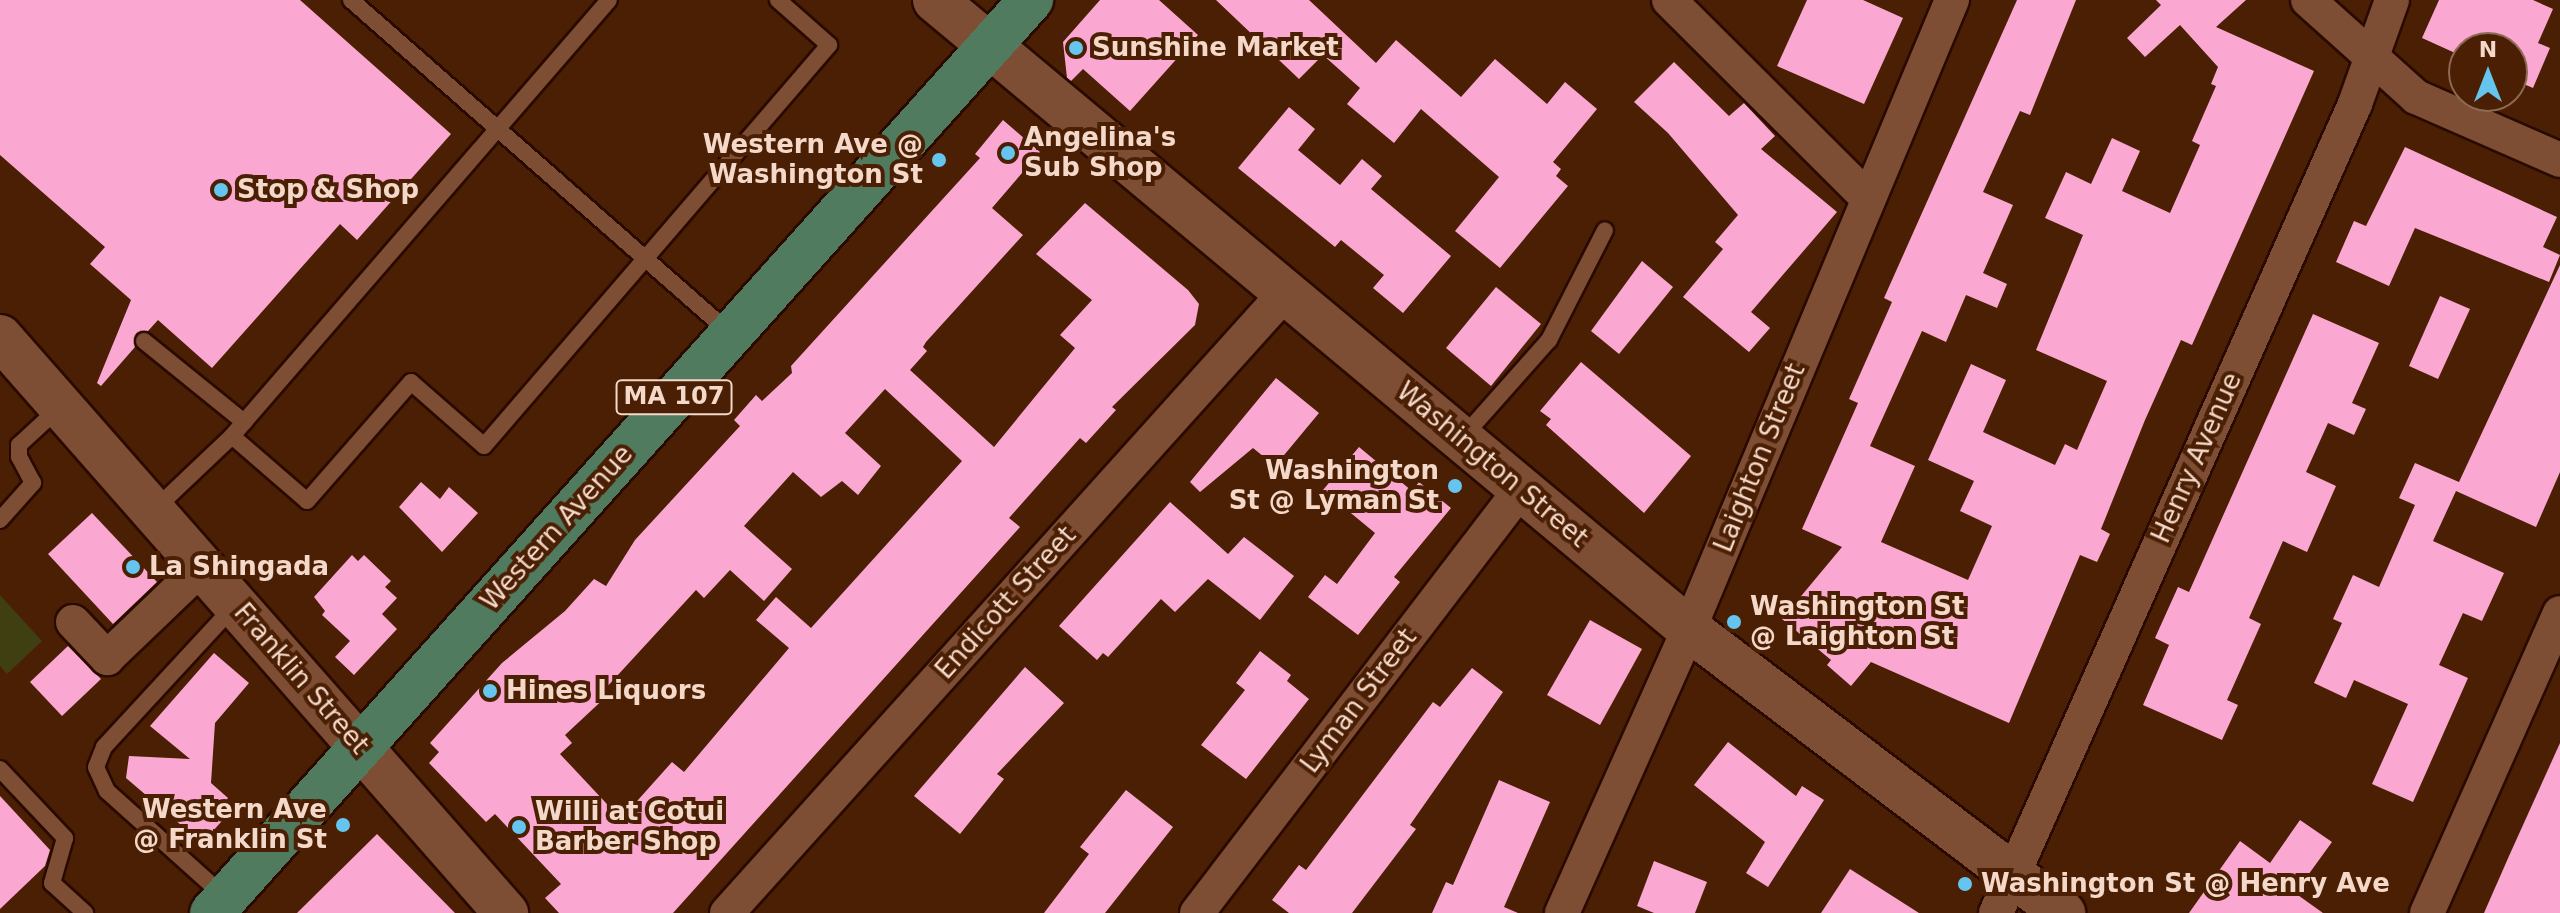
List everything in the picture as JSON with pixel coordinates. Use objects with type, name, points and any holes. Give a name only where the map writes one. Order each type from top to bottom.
[{"type":"main road","name":"Washington Street","points":[[935,0],[2004,894],[2063,913]]},
{"type":"main road","name":"Western Avenue","points":[[219,905],[1031,0]]},
{"type":"main road","name":"Franklin Street","points":[[0,337],[59,408],[236,603],[506,913]]},
{"type":"street","points":[[1669,0],[1868,198]]},
{"type":"street","name":"Laighton Street","points":[[1562,913],[1689,629],[1952,0]]},
{"type":"street","points":[[2308,0],[2416,97],[2560,160]]},
{"type":"street","name":"Henry Avenue","points":[[2004,894],[2355,104],[2392,0]]},
{"type":"street","name":"Endicott Street","points":[[727,913],[1285,293]]},
{"type":"street","name":"Lyman Street","points":[[1197,913],[1521,489]]},
{"type":"street","points":[[73,622],[107,658],[202,567]]},
{"type":"street","points":[[2427,913],[2560,613]]},
{"type":"lane","points":[[351,0],[731,334]]},
{"type":"lane","points":[[151,512],[232,436],[495,127],[609,0]]},
{"type":"lane","points":[[232,436],[307,501],[411,382],[484,446],[829,45],[778,0]]},
{"type":"lane","points":[[1461,439],[1549,340],[1605,230]]},
{"type":"lane","points":[[144,341],[244,422]]},
{"type":"lane","points":[[0,520],[33,483],[19,457],[19,445],[59,408]]},
{"type":"lane","points":[[219,905],[107,791],[96,767],[104,747],[236,603]]},
{"type":"lane","points":[[0,769],[65,838],[52,883],[85,913]]},
{"type":"shaded area","points":[[0,595],[42,641],[7,674],[0,666]]},
{"type":"building","name":"Stop & Shop","points":[[0,0],[300,0],[451,134],[357,240],[340,224],[212,368],[158,320],[148,331],[136,334],[135,347],[101,386],[97,383],[131,300],[90,264],[105,247],[0,155]]},
{"type":"building","points":[[1100,0],[1159,0],[1198,35],[1130,111],[1083,69],[1071,81],[1067,78],[1063,42]]},
{"type":"building","points":[[1216,0],[1309,0],[1376,63],[1396,40],[1461,97],[1495,59],[1547,104],[1565,82],[1597,109],[1553,162],[1561,169],[1556,176],[1568,186],[1500,268],[1455,231],[1499,177],[1421,109],[1394,143],[1347,104],[1360,88],[1323,55],[1299,79]]},
{"type":"building","points":[[1807,0],[1863,0],[1903,18],[1864,104],[1777,66]]},
{"type":"building","points":[[2017,0],[2076,0],[2030,115],[2020,111],[1983,192],[2013,205],[1983,273],[2007,284],[1997,308],[1966,295],[1946,342],[1922,331],[1870,446],[1915,466],[1881,542],[1968,580],[1992,526],[1960,511],[1974,481],[1928,460],[1971,364],[2006,380],[1983,432],[2055,465],[2065,444],[2077,450],[2107,381],[2036,350],[2083,235],[2045,218],[2066,172],[2091,184],[2112,138],[2140,151],[2122,191],[2170,213],[2200,145],[2192,141],[2216,86],[2211,84],[2218,67],[2180,25],[2145,57],[2127,38],[2161,5],[2156,0],[2246,0],[2216,27],[2314,71],[2192,345],[2181,340],[2145,420],[2101,529],[2110,534],[2097,562],[2080,555],[2009,723],[1871,662],[1851,686],[1827,665],[1831,660],[1782,619],[1842,547],[1802,529],[1858,403],[1849,399],[1892,302],[1884,298]]},
{"type":"building","points":[[2439,0],[2533,0],[2553,9],[2538,43],[2550,48],[2533,88],[2528,86],[2528,32],[2448,32],[2448,50],[2422,38]]},
{"type":"building","points":[[1674,62],[1729,116],[1744,103],[1775,136],[1761,149],[1837,212],[1751,312],[1770,328],[1749,352],[1683,297],[1723,249],[1715,242],[1738,215],[1668,133],[1634,102]]},
{"type":"building","points":[[1289,107],[1315,129],[1298,150],[1340,185],[1362,159],[1382,176],[1371,189],[1451,256],[1403,313],[1373,288],[1384,275],[1341,240],[1335,247],[1238,168]]},
{"type":"building","points":[[1003,120],[1040,152],[992,208],[1023,235],[926,342],[923,347],[927,351],[910,370],[994,447],[1075,348],[1060,335],[1092,300],[1036,254],[1085,203],[1188,290],[1199,304],[1195,325],[1112,407],[1116,410],[1086,443],[1080,438],[1009,518],[1020,527],[673,913],[559,913],[545,898],[561,884],[495,814],[486,822],[429,763],[439,752],[430,743],[502,663],[565,611],[594,579],[606,586],[635,540],[740,426],[734,420],[756,395],[762,401],[792,373],[791,366],[980,158],[975,154]],"holes":[[[885,389],[962,461],[811,628],[776,597],[756,620],[789,648],[684,772],[672,762],[621,819],[560,754],[572,743],[565,735],[609,694],[605,689],[696,590],[704,598],[730,570],[764,601],[792,569],[744,526],[793,472],[821,497],[842,481],[858,495],[881,466],[845,433]]]},
{"type":"building","points":[[2405,147],[2557,217],[2543,247],[2560,255],[2549,282],[2415,228],[2389,286],[2336,262],[2354,221],[2366,226]]},
{"type":"building","points":[[1642,261],[1673,287],[1619,354],[1591,331]]},
{"type":"building","points":[[2560,265],[2560,472],[2536,527],[2456,491],[2433,541],[2504,573],[2482,621],[2463,613],[2439,665],[2468,678],[2413,802],[2372,784],[2408,704],[2354,680],[2346,698],[2314,683],[2342,623],[2333,619],[2353,575],[2379,587],[2415,505],[2399,498],[2415,463],[2459,482]]},
{"type":"building","points":[[1496,287],[1541,324],[1491,386],[1446,348]]},
{"type":"building","points":[[2440,296],[2470,309],[2438,379],[2409,366]]},
{"type":"building","points":[[2313,314],[2379,343],[2352,403],[2366,409],[2354,435],[2328,423],[2306,472],[2336,486],[2307,552],[2283,541],[2249,618],[2261,624],[2227,700],[2238,705],[2222,740],[2143,705],[2169,645],[2155,638],[2178,587],[2189,592]]},
{"type":"building","points":[[1581,362],[1691,456],[1644,513],[1546,425],[1551,419],[1540,411]]},
{"type":"building","points":[[1276,378],[1319,413],[1275,466],[1253,448],[1200,492],[1190,482]]},
{"type":"building","points":[[1359,447],[1412,491],[1419,482],[1451,508],[1394,577],[1400,582],[1358,635],[1308,597],[1325,575],[1337,584],[1375,533],[1323,490]]},
{"type":"building","points":[[421,482],[440,499],[449,487],[478,513],[442,552],[399,507]]},
{"type":"building","points":[[1170,502],[1228,554],[1244,537],[1294,576],[1260,620],[1208,579],[1175,612],[1161,599],[1108,657],[1103,653],[1097,660],[1059,626]]},
{"type":"building","points":[[92,513],[157,582],[113,624],[48,554]]},
{"type":"building","points":[[352,555],[358,561],[364,555],[391,581],[385,587],[397,598],[382,614],[397,629],[354,675],[335,657],[350,641],[322,615],[325,611],[314,597]]},
{"type":"building","points":[[1590,620],[1642,649],[1600,725],[1547,695]]},
{"type":"building","points":[[68,646],[101,679],[62,716],[30,682]]},
{"type":"building","points":[[1260,651],[1291,675],[1287,681],[1309,699],[1246,779],[1201,745],[1245,690],[1236,683]]},
{"type":"building","points":[[214,653],[249,683],[215,723],[211,783],[228,798],[223,805],[231,811],[202,843],[126,778],[129,756],[190,759],[150,726]]},
{"type":"building","points":[[1025,667],[1064,703],[997,774],[1004,779],[960,834],[914,796]]},
{"type":"building","points":[[1472,668],[1503,692],[1410,825],[1416,829],[1352,913],[1289,913],[1272,900],[1299,865],[1306,870],[1433,702],[1440,707]]},
{"type":"building","points":[[1728,742],[1796,796],[1802,786],[1824,800],[1768,887],[1746,873],[1765,842],[1694,785]]},
{"type":"building","points":[[2560,743],[2560,913],[2484,913],[2509,856]]},
{"type":"building","points":[[1499,780],[1550,802],[1504,907],[1518,913],[1432,913],[1446,882],[1453,885]]},
{"type":"building","points":[[1126,790],[1173,827],[1105,913],[1044,913],[1089,854],[1080,847]]},
{"type":"building","points":[[0,796],[50,850],[45,866],[0,909]]},
{"type":"building","points":[[2300,820],[2332,842],[2295,893],[2323,913],[2189,913],[2240,841],[2270,863]]},
{"type":"building","points":[[377,834],[455,913],[297,913]]},
{"type":"building","points":[[1654,861],[1707,882],[1695,913],[1654,913],[1637,906]]},
{"type":"building","points":[[1850,869],[1919,913],[1821,913]]},
{"type":"place","name":"Sunshine Market","points":[[1076,48]]},
{"type":"place","name":"Angelina's Sub Shop","points":[[1008,153]]},
{"type":"place","name":"Western Ave @ Washington St","points":[[939,160]]},
{"type":"place","name":"Stop & Shop","points":[[221,190]]},
{"type":"place","name":"Washington St @ Lyman St","points":[[1455,486]]},
{"type":"place","name":"La Shingada","points":[[133,567]]},
{"type":"place","name":"Washington St @ Laighton St","points":[[1734,622]]},
{"type":"place","name":"Hines Liquors","points":[[490,691]]},
{"type":"place","name":"Western Ave @ Franklin St","points":[[343,825]]},
{"type":"place","name":"Willi at Cotui Barber Shop","points":[[519,827]]},
{"type":"place","name":"Washington St @ Henry Ave","points":[[1965,884]]}]
